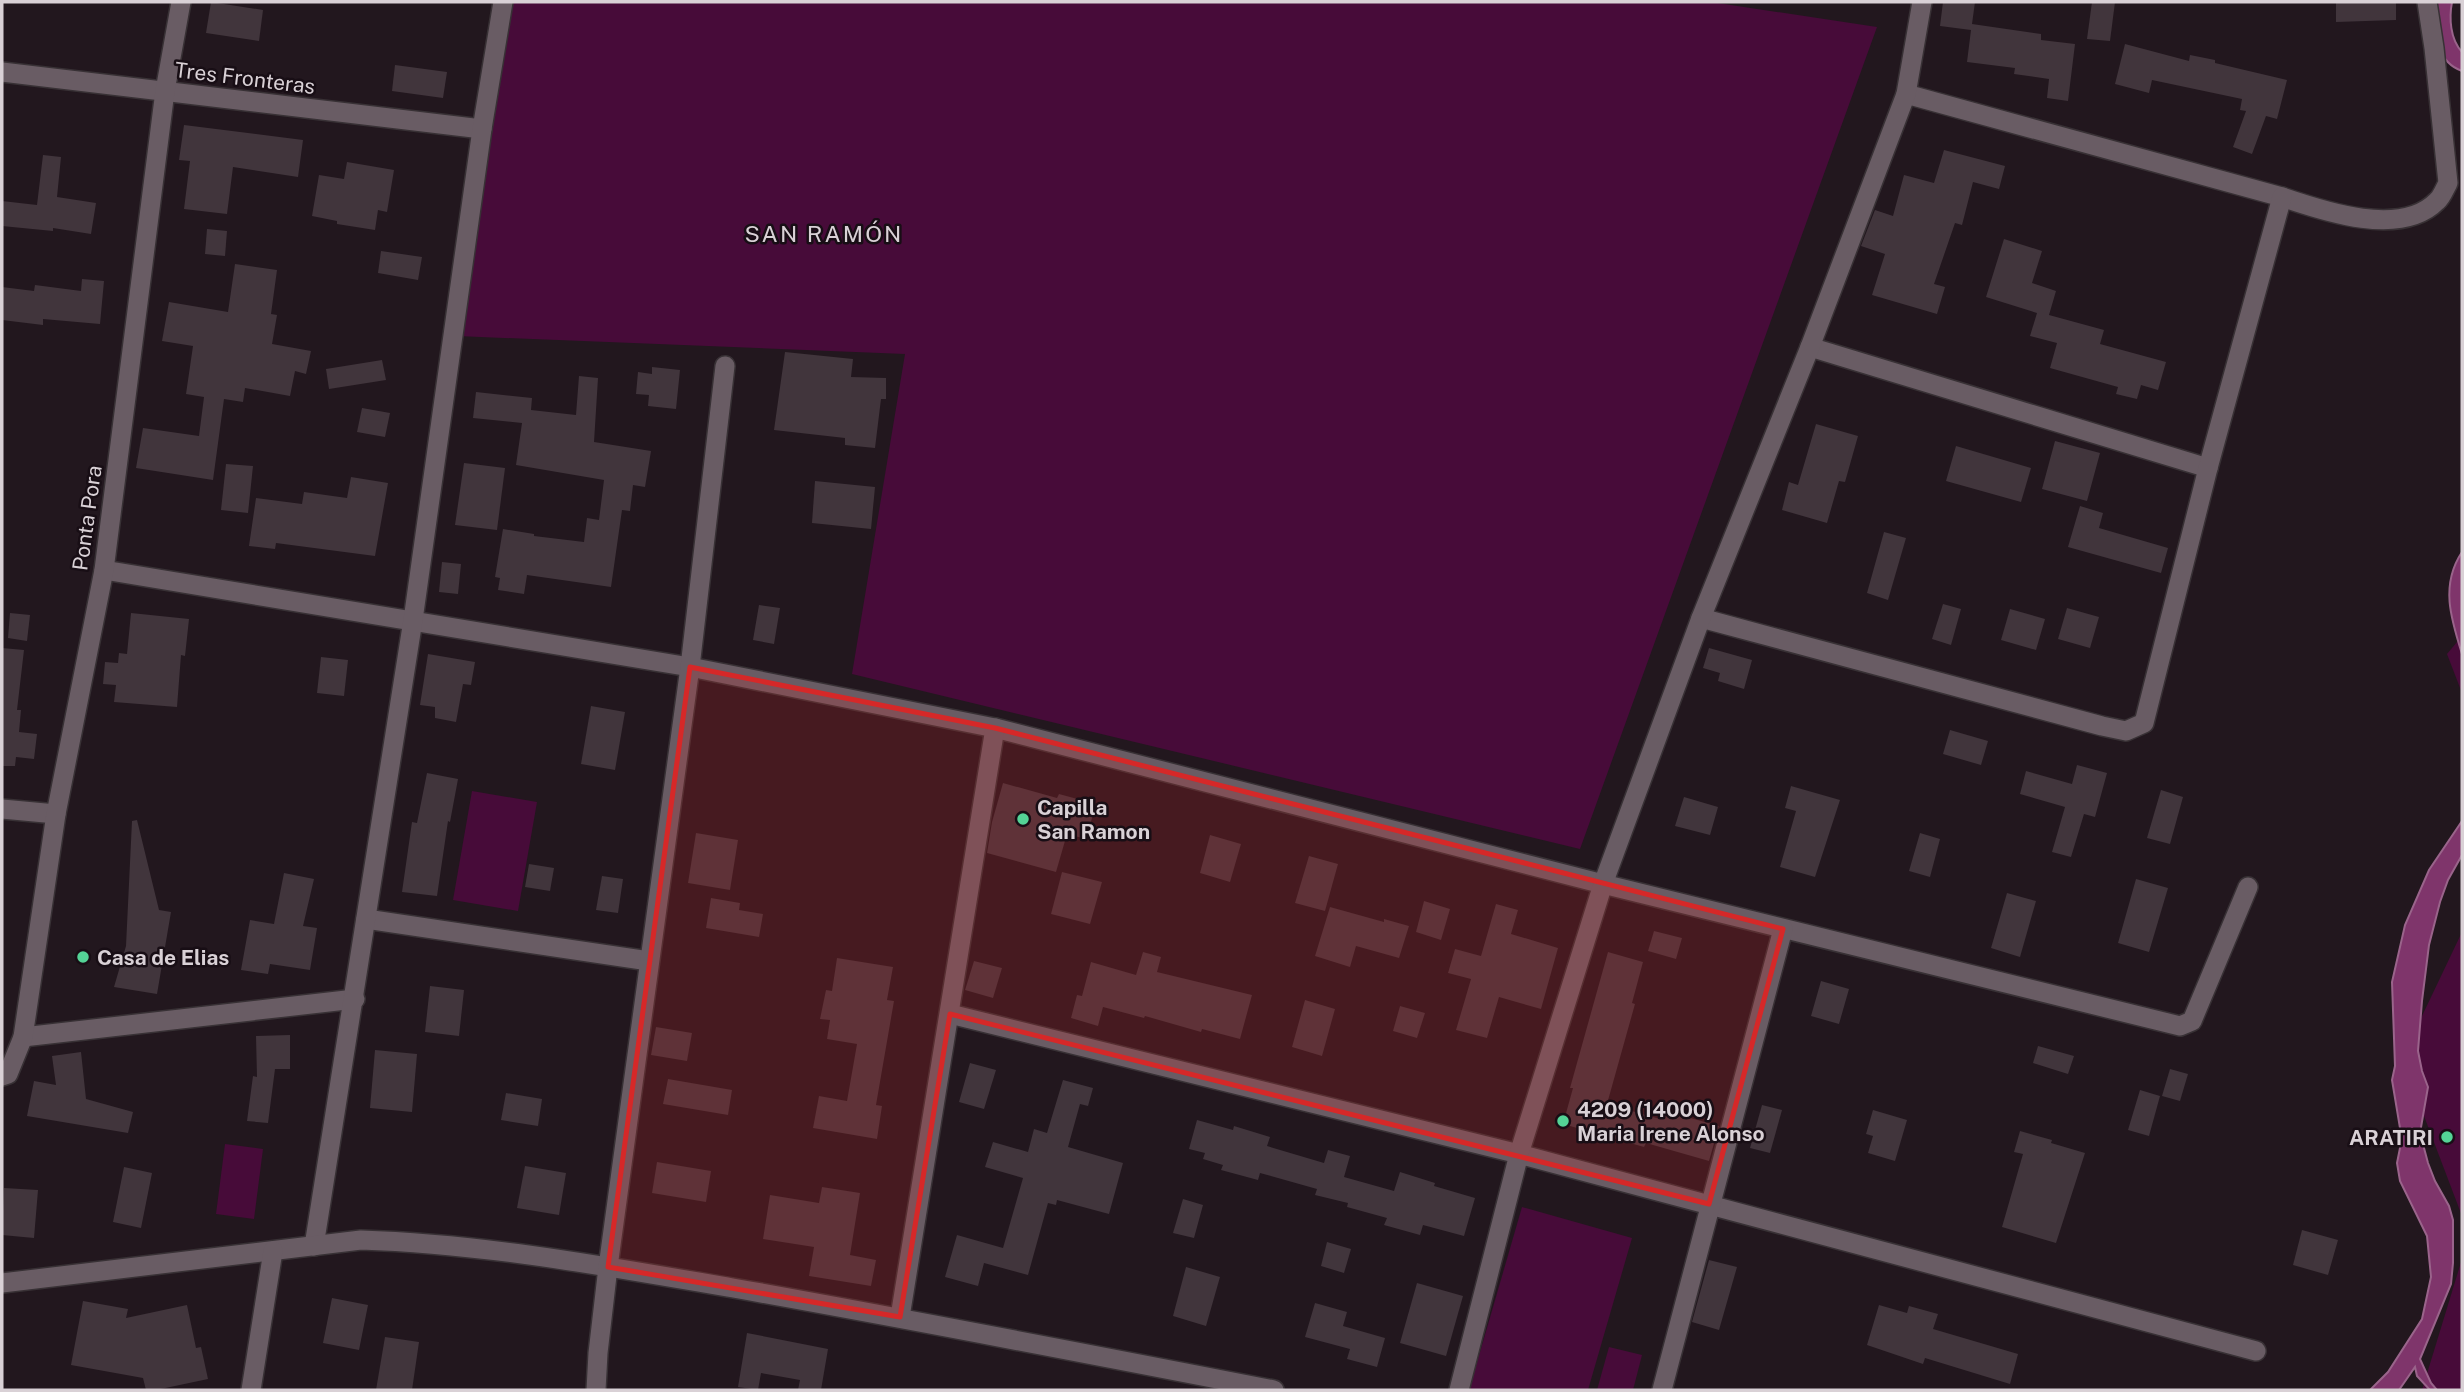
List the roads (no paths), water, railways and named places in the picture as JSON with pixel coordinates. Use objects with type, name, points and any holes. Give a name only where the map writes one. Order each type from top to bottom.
[{"type":"street","name":"Ponta Pora","points":[[2,1076],[8,1074],[23,1037],[56,814],[104,570],[165,91],[181,2]]},
{"type":"street","points":[[314,1246],[413,620],[482,129],[503,2]]},
{"type":"street","points":[[1459,1390],[1519,1154],[1603,884],[1701,618],[1810,347],[1906,94],[1922,2]]},
{"type":"street","points":[[1906,94],[2282,197],[2337,215],[2372,220],[2414,216],[2438,201],[2448,183],[2427,2]]},
{"type":"street","name":"Tres Fronteras","points":[[2,72],[482,129]]},
{"type":"street","points":[[1701,618],[2126,731],[2144,723],[2208,468],[2282,197]]},
{"type":"street","points":[[1810,347],[2208,468]]},
{"type":"street","points":[[596,1390],[608,1267],[690,667],[724,366]]},
{"type":"street","points":[[104,570],[690,667],[995,728],[1603,884],[2180,1026],[2192,1021],[2248,887]]},
{"type":"street","points":[[900,1317],[995,728]]},
{"type":"street","points":[[2,809],[56,814]]},
{"type":"street","points":[[366,919],[649,961]]},
{"type":"street","points":[[1662,1390],[1783,929]]},
{"type":"street","points":[[23,1037],[355,999]]},
{"type":"street","points":[[950,1014],[1519,1154],[2256,1351]]},
{"type":"street","points":[[2,1283],[361,1240],[418,1242],[608,1267],[900,1317],[1274,1390]]},
{"type":"street","points":[[251,1390],[273,1251]]},
{"type":"place","name":"Capilla San Ramon","points":[[1023,819]]},
{"type":"place","name":"Casa de Elias","points":[[83,957]]},
{"type":"place","name":"4209 (14000) Maria Irene Alonso","points":[[1563,1121]]},
{"type":"place","name":"ARATIRI","points":[[2447,1137]]},
{"type":"district","name":"SAN RAMÓN","points":[[824,233]]}]
